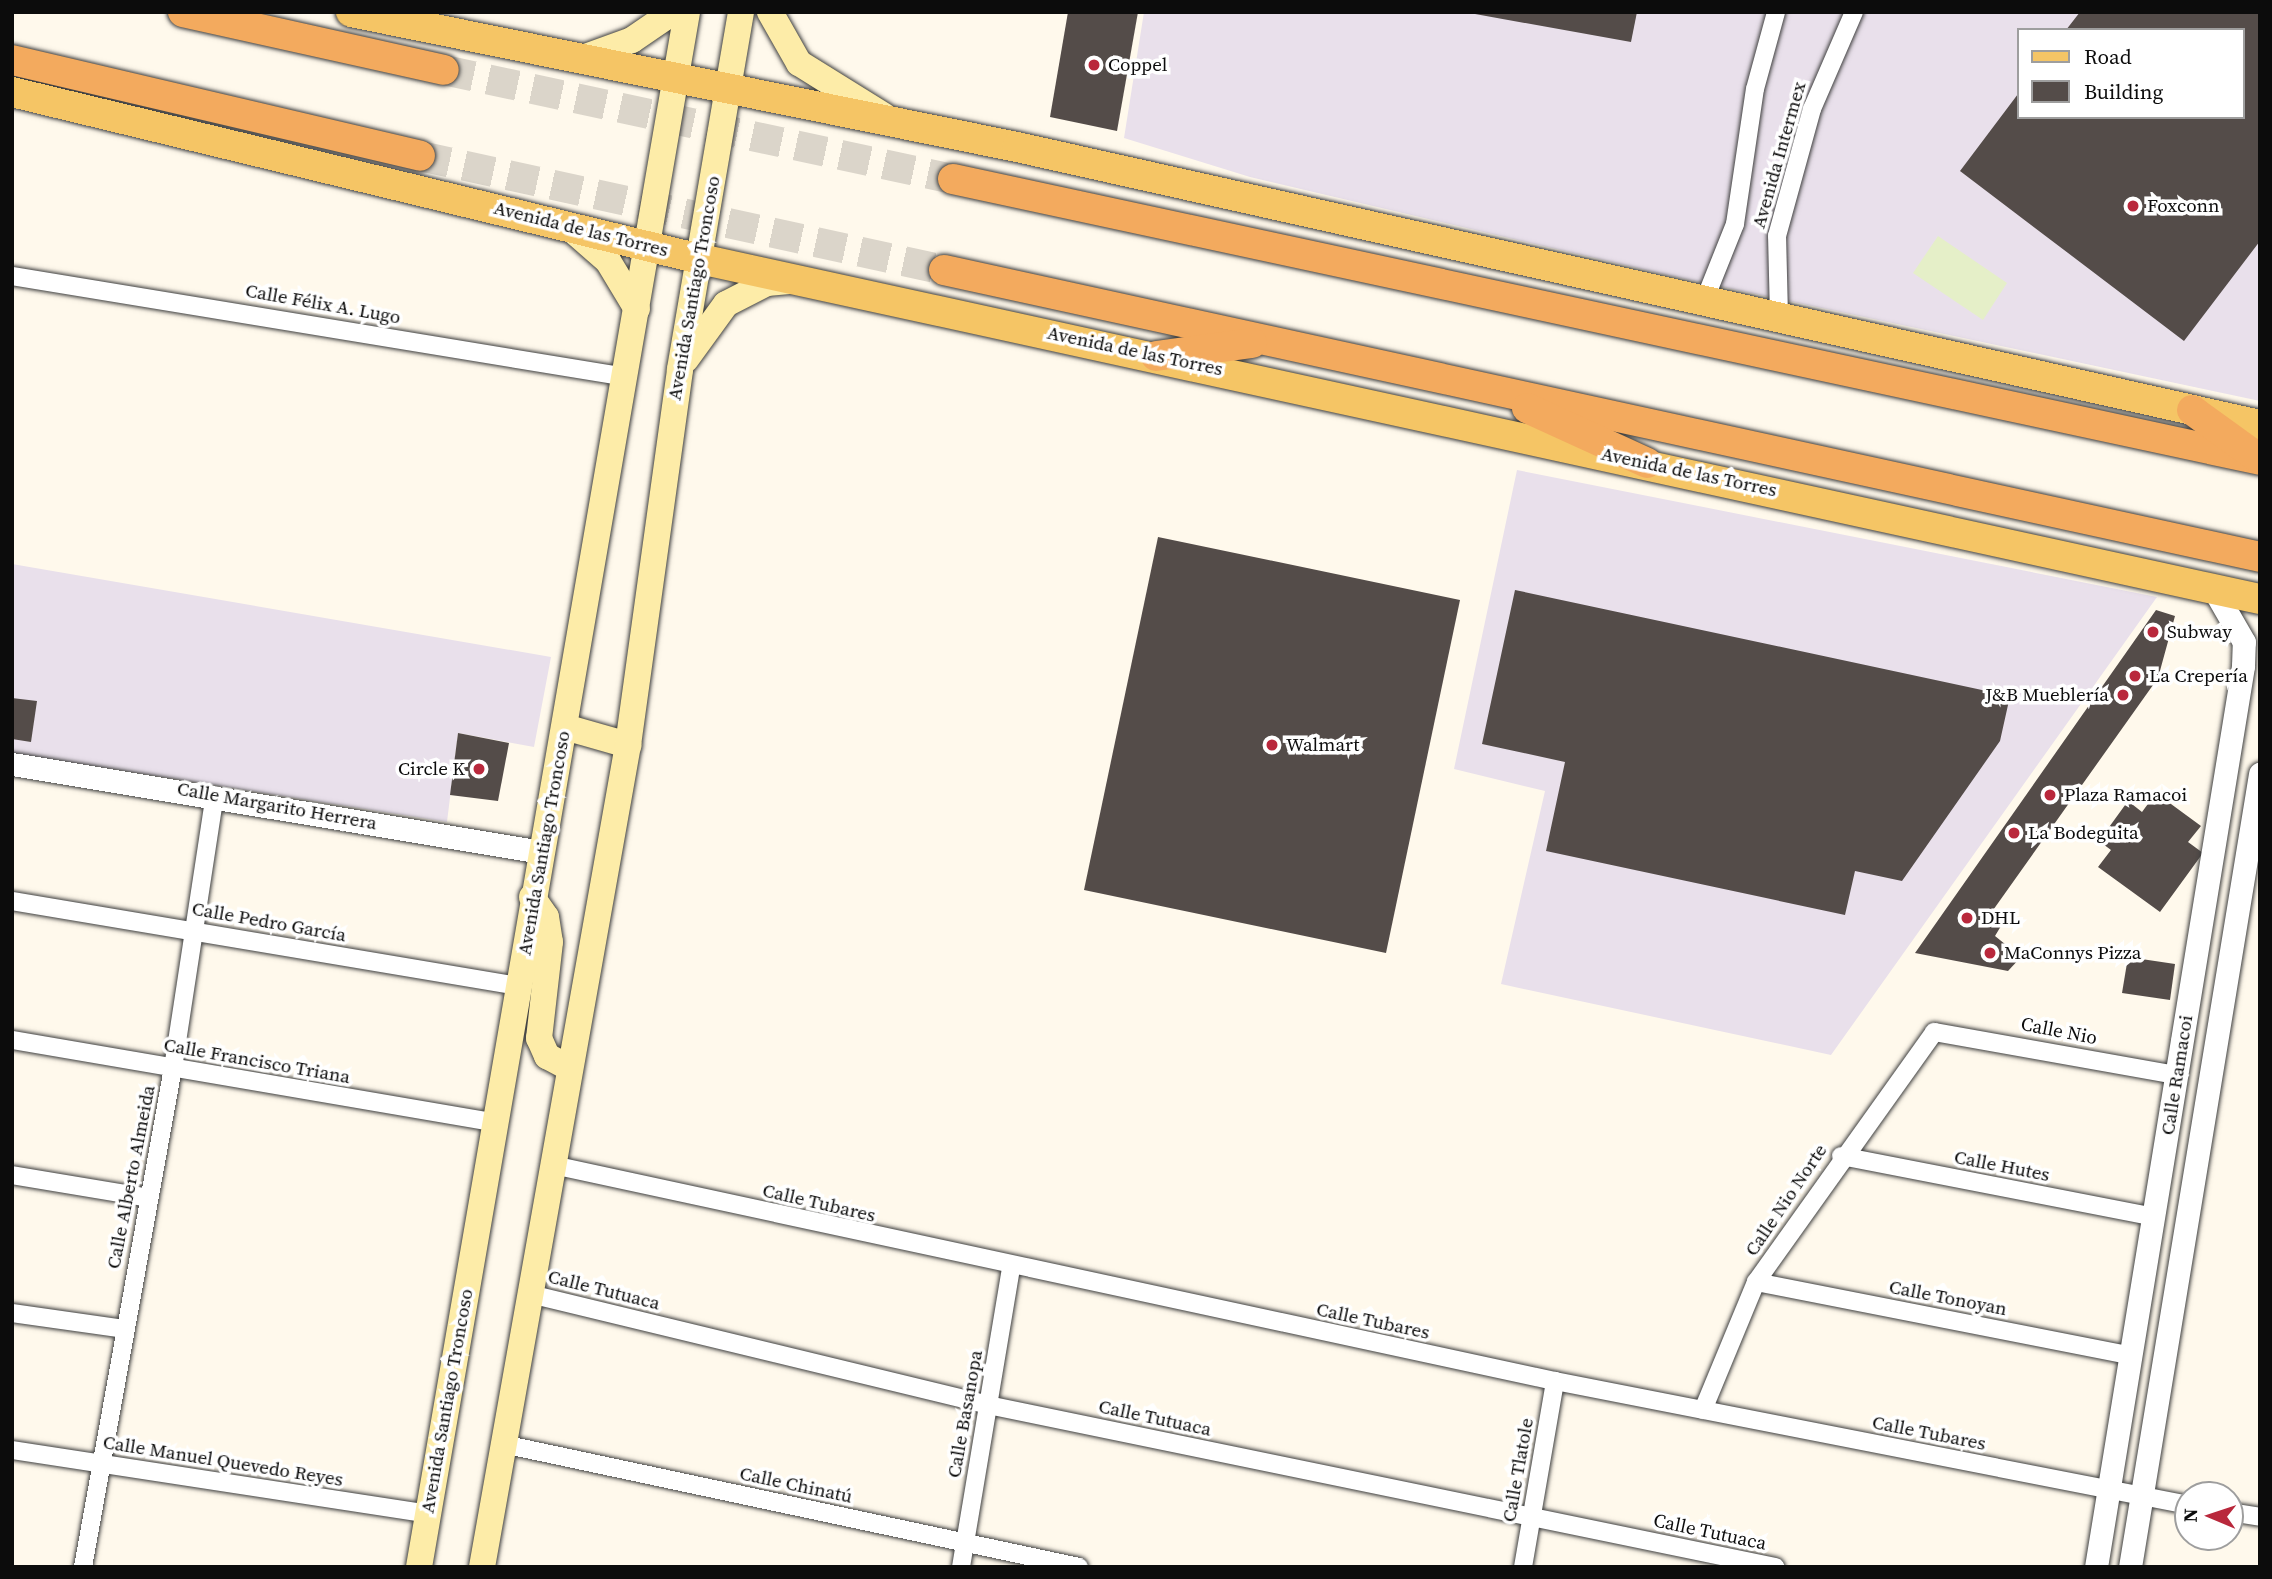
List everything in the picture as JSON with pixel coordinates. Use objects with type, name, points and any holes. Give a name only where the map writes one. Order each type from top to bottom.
[{"type":"highway","points":[[183,12],[444,71]]},
{"type":"highway","points":[[12,60],[421,156]]},
{"type":"highway","points":[[953,179],[2260,460]]},
{"type":"highway","name":"Avenida de las Torres","points":[[944,270],[1473,383],[2260,557]]},
{"type":"highway","points":[[1156,356],[1275,340]]},
{"type":"highway","points":[[1473,383],[1647,463]]},
{"type":"highway","points":[[2192,410],[2260,460]]},
{"type":"main road","points":[[351,12],[898,124],[1705,299],[2260,425]]},
{"type":"main road","points":[[580,59],[613,50],[673,12]]},
{"type":"main road","name":"Avenida Santiago Troncoso","points":[[419,1567],[687,12]]},
{"type":"main road","points":[[727,88],[741,12]]},
{"type":"main road","points":[[770,12],[799,63],[898,124]]},
{"type":"main road","name":"Avenida Santiago Troncoso","points":[[482,1567],[628,745],[680,369],[727,88]]},
{"type":"main road","name":"Avenida de las Torres","points":[[12,92],[565,224],[700,259],[804,279],[2260,598]]},
{"type":"main road","points":[[565,224],[608,261],[637,309]]},
{"type":"main road","points":[[680,369],[710,322],[744,291],[804,279]]},
{"type":"main road","points":[[565,727],[628,745]]},
{"type":"main road","points":[[533,897],[546,917],[550,942],[538,1038],[547,1056],[570,1068]]},
{"type":"street","name":"Avenida Intermex","points":[[1705,299],[1735,224],[1755,89],[1776,12]]},
{"type":"street","name":"Avenida Intermex","points":[[1779,316],[1773,279],[1777,236],[1812,109],[1854,12]]},
{"type":"street","name":"Calle Félix A. Lugo","points":[[12,276],[625,377]]},
{"type":"street","name":"Calle Ramacoi","points":[[2096,1567],[2176,1076],[2252,638],[2214,590]]},
{"type":"street","name":"Calle Margarito Herrera","points":[[12,764],[215,795],[542,852]]},
{"type":"street","name":"Calle Ramacoi","points":[[2130,1567],[2260,774]]},
{"type":"street","name":"Calle Alberto Almeida","points":[[83,1567],[173,1068],[192,930],[215,795]]},
{"type":"street","name":"Calle Pedro García","points":[[12,901],[518,986]]},
{"type":"street","name":"Calle Nio","points":[[1934,1032],[2176,1076]]},
{"type":"street","name":"Calle Nio Norte","points":[[1703,1410],[1756,1282],[1842,1156],[1934,1032]]},
{"type":"street","name":"Calle Francisco Triana","points":[[12,1040],[494,1122]]},
{"type":"street","name":"Calle Hutes","points":[[1842,1156],[2155,1217]]},
{"type":"street","name":"Calle Tubares","points":[[553,1165],[1012,1268],[1555,1381],[2174,1503]]},
{"type":"street","points":[[12,1175],[149,1198]]},
{"type":"street","name":"Calle Basanopa","points":[[961,1567],[1012,1268]]},
{"type":"street","name":"Calle Tonoyan","points":[[1756,1282],[2132,1356]]},
{"type":"street","name":"Calle Tutuaca","points":[[530,1294],[988,1405],[1775,1567]]},
{"type":"street","points":[[12,1313],[124,1329]]},
{"type":"street","name":"Calle Tlatole","points":[[1522,1567],[1555,1381]]},
{"type":"street","name":"Calle Chinatú","points":[[503,1444],[1079,1567]]},
{"type":"street","name":"Calle Manuel Quevedo Reyes","points":[[12,1450],[428,1514]]},
{"type":"shaded area","points":[[1144,12],[2260,12],[2260,401],[1671,276],[1250,177],[1124,138]]},
{"type":"shaded area","points":[[1517,470],[2157,597],[1831,1055],[1501,984],[1545,791],[1454,769]]},
{"type":"shaded area","points":[[12,564],[551,657],[534,747],[458,733],[447,822],[12,753]]},
{"type":"green space","points":[[1938,236],[2007,283],[1983,320],[1913,273]]},
{"type":"building","name":"Coppel","points":[[1068,12],[1138,12],[1117,131],[1050,117]]},
{"type":"building","points":[[1464,12],[1637,12],[1631,42]]},
{"type":"building","name":"Foxconn","points":[[2080,12],[2260,12],[2260,241],[2184,341],[1960,171],[2016,97],[2016,119],[2244,119],[2244,28],[2068,28]]},
{"type":"building","name":"Walmart","points":[[1158,537],[1460,600],[1386,953],[1084,890]]},
{"type":"building","points":[[1515,590],[2010,696],[2000,741],[1902,881],[1855,871],[1845,915],[1546,851],[1565,762],[1482,744]]},
{"type":"building","name":"Plaza Ramacoi","points":[[2156,610],[2175,616],[2158,678],[1991,913],[2004,921],[1995,936],[2021,957],[2008,971],[1915,953]]},
{"type":"building","points":[[12,698],[37,701],[31,742],[12,739]]},
{"type":"building","name":"Circle K","points":[[458,733],[509,743],[498,801],[450,795]]},
{"type":"building","points":[[2156,793],[2201,826],[2188,842],[2203,853],[2160,912],[2098,867],[2111,850],[2099,841],[2128,801],[2142,812]]},
{"type":"building","points":[[2128,957],[2175,964],[2170,1000],[2122,993]]},
{"type":"tunnel","points":[[444,70],[953,179]]},
{"type":"tunnel","points":[[420,156],[944,270]]},
{"type":"place","name":"Coppel","points":[[1094,65]]},
{"type":"place","name":"Foxconn","points":[[2133,206]]},
{"type":"place","name":"Subway","points":[[2153,632]]},
{"type":"place","name":"La Crepería","points":[[2135,676]]},
{"type":"place","name":"J&B Mueblería","points":[[2123,695]]},
{"type":"place","name":"Walmart","points":[[1272,745]]},
{"type":"place","name":"Circle K","points":[[479,769]]},
{"type":"place","name":"Plaza Ramacoi","points":[[2050,795]]},
{"type":"place","name":"La Bodeguita","points":[[2014,833]]},
{"type":"place","name":"DHL","points":[[1967,918]]},
{"type":"place","name":"MaConnys Pizza","points":[[1990,953]]}]
